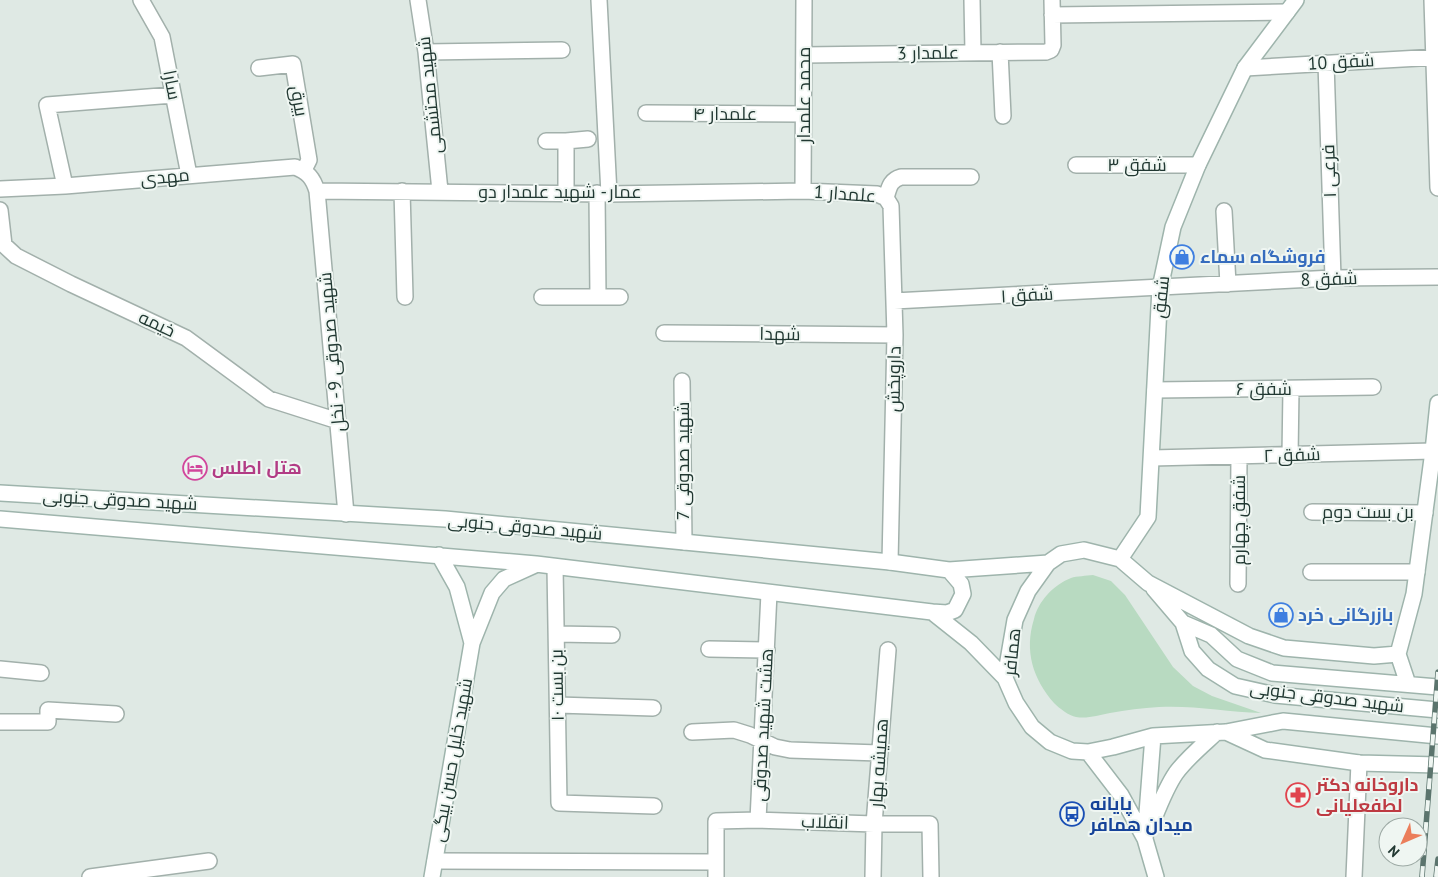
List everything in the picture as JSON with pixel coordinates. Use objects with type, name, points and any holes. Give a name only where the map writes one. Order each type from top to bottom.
[{"type":"street","name":"سارا","points":[[141,0],[162,37],[188,175]]},
{"type":"street","name":"شهید محتشمی","points":[[418,0],[426,52],[440,191]]},
{"type":"street","points":[[598,297],[603,193],[599,0]]},
{"type":"street","name":"محمد علمدار","points":[[803,191],[804,0]]},
{"type":"street","points":[[972,0],[973,52]]},
{"type":"street","points":[[1432,0],[1436,57],[1438,188]]},
{"type":"street","points":[[1052,8],[1292,6]]},
{"type":"street","name":"شفق","points":[[1120,559],[1148,517],[1160,288],[1173,227],[1198,166],[1245,68],[1292,6]]},
{"type":"street","name":"علمدار 3","points":[[804,55],[1046,52],[1051,50],[1053,46],[1052,8]]},
{"type":"street","points":[[426,52],[562,50]]},
{"type":"street","points":[[1000,52],[1003,116]]},
{"type":"street","name":"شفق 10","points":[[1245,68],[1436,57]]},
{"type":"street","name":"فرعی ۱","points":[[1326,63],[1333,278]]},
{"type":"street","name":"بیرق","points":[[259,68],[292,64],[309,160],[304,170]]},
{"type":"street","points":[[65,186],[47,105],[173,95]]},
{"type":"street","name":"علمدار ۴","points":[[646,113],[803,114]]},
{"type":"street","points":[[546,141],[588,139]]},
{"type":"street","points":[[566,140],[566,192]]},
{"type":"street","name":"شفق ۳","points":[[1076,165],[1198,166]]},
{"type":"street","name":"مهدی","points":[[0,189],[65,186],[295,167],[304,170]]},
{"type":"street","points":[[304,170],[313,179],[317,191]]},
{"type":"street","points":[[886,198],[891,183],[901,177],[972,177]]},
{"type":"street","name":"عمار - شهید علمدار دو","points":[[317,191],[603,193],[803,191]]},
{"type":"street","name":"شهید صدوقی 9 - نخل","points":[[317,191],[346,514]]},
{"type":"street","points":[[402,191],[405,297]]},
{"type":"street","name":"علمدار 1","points":[[803,191],[876,194],[886,198]]},
{"type":"street","name":"داروپخش","points":[[886,198],[891,206],[895,336],[890,562]]},
{"type":"street","name":"خیمه","points":[[0,210],[4,245],[16,256],[186,338],[269,399],[338,421]]},
{"type":"street","points":[[1224,212],[1228,284]]},
{"type":"street","name":"شفق 8","points":[[1160,288],[1333,278],[1438,278]]},
{"type":"street","name":"شفق ۱","points":[[894,301],[1160,288]]},
{"type":"street","points":[[542,297],[620,297]]},
{"type":"street","name":"شهدا","points":[[664,333],[895,336]]},
{"type":"street","name":"شهید صدوقی 7","points":[[682,381],[684,542]]},
{"type":"street","name":"شفق ۶","points":[[1155,390],[1373,387]]},
{"type":"street","points":[[1290,456],[1291,389]]},
{"type":"street","points":[[1408,684],[1398,654],[1414,594],[1438,403]]},
{"type":"street","name":"شفق ۲","points":[[1152,458],[1433,451]]},
{"type":"street","name":"شفق چهارم","points":[[1238,584],[1239,457]]},
{"type":"street","name":"شهید صدوقی جنوبی","points":[[0,493],[445,519],[890,562],[949,570],[1048,563]]},
{"type":"street","name":"بن بست دوم","points":[[1312,512],[1425,512]]},
{"type":"street","name":"شهید صدوقی جنوبی","points":[[0,519],[536,564],[947,613],[955,610],[963,594],[961,584],[949,570]]},
{"type":"street","name":"همافر","points":[[1148,582],[1120,559],[1084,550],[1061,554],[1048,563],[1028,591],[1015,620],[1005,678],[1016,703],[1032,727],[1050,742],[1072,752],[1088,752],[1153,736]]},
{"type":"street","points":[[439,555],[458,587],[472,643]]},
{"type":"street","points":[[472,643],[492,594],[504,579],[536,564]]},
{"type":"street","name":"بن بست ۱۰","points":[[555,567],[560,804],[654,806]]},
{"type":"street","points":[[1311,572],[1417,572]]},
{"type":"street","points":[[1148,582],[1249,636],[1284,648],[1374,656],[1398,654]]},
{"type":"street","name":"شهید صدوقی جنوبی","points":[[1148,582],[1183,623],[1192,651],[1208,668],[1235,686],[1275,694],[1438,710]]},
{"type":"street","name":"هشت شهید صدوقی","points":[[716,870],[716,821],[758,820],[769,593]]},
{"type":"street","points":[[932,612],[971,643],[1005,678]]},
{"type":"street","points":[[1183,623],[1211,635],[1237,659],[1272,673],[1438,687]]},
{"type":"street","points":[[557,634],[612,634]]},
{"type":"street","name":"شهید خلیل حسن بیگی","points":[[432,877],[472,643]]},
{"type":"street","points":[[709,649],[767,650]]},
{"type":"street","name":"همیشه بهار","points":[[873,877],[874,824],[888,650]]},
{"type":"street","points":[[0,669],[41,673]]},
{"type":"street","points":[[558,706],[653,708]]},
{"type":"street","points":[[0,722],[48,722],[48,710],[116,714]]},
{"type":"street","name":"شهید صدوقی جنوبی","points":[[1153,736],[1222,732],[1283,721],[1438,736]]},
{"type":"street","points":[[692,732],[734,730],[775,747],[790,750],[879,753]]},
{"type":"street","points":[[1145,839],[1160,802],[1176,774],[1198,749],[1222,732],[1265,750],[1359,763],[1438,765]]},
{"type":"street","points":[[1145,839],[1153,736]]},
{"type":"street","points":[[1088,752],[1121,795],[1145,839],[1156,877]]},
{"type":"street","points":[[1354,877],[1359,763]]},
{"type":"street","name":"انقلاب","points":[[758,820],[930,824],[931,877]]},
{"type":"street","points":[[90,877],[209,861]]},
{"type":"street","points":[[435,861],[716,870]]},
{"type":"green space","points":[[1093,575],[1111,581],[1125,595],[1173,667],[1193,686],[1212,696],[1261,713],[1153,707],[1089,717],[1076,717],[1070,715],[1054,703],[1041,684],[1032,664],[1030,642],[1034,619],[1043,600],[1058,585],[1071,578]]},
{"type":"railway","points":[[1422,877],[1438,672]]},
{"type":"railway","points":[[1436,877],[1438,859]]},
{"type":"place","name":"فروشگاه سماء","points":[[1182,257]]},
{"type":"place","name":"هتل اطلس","points":[[195,468]]},
{"type":"place","name":"بازرگانی خرد","points":[[1281,615]]},
{"type":"place","name":"داروخانه دکتر لطفعلیانی","points":[[1298,795]]},
{"type":"place","name":"پایانه میدان همافر","points":[[1072,814]]}]
